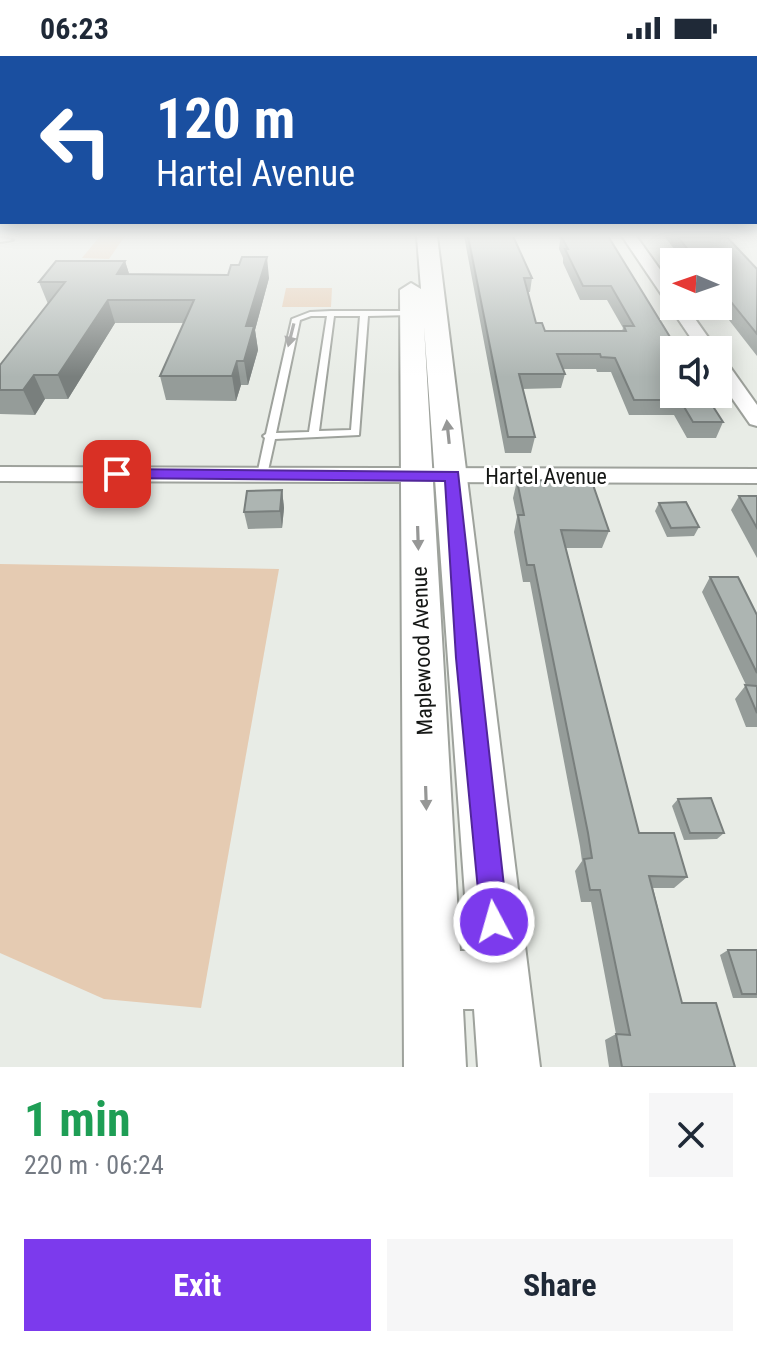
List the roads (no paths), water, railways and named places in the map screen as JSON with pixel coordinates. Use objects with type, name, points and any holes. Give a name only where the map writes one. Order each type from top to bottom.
[{"type":"street","name":"Maplewood Avenue","points":[[411,283],[412,313],[434,476],[467,658],[509,1067]]},
{"type":"street","name":"Maplewood Avenue","points":[[428,283],[434,476],[422,657],[435,1067]]},
{"type":"street","points":[[732,384],[757,420]]},
{"type":"street","name":"Hartel Avenue","points":[[0,474],[757,476]]},
{"type":"street","points":[[422,657],[467,658]]},
{"type":"street","points":[[431,979],[500,981]]},
{"type":"lane","points":[[262,475],[294,323],[302,316],[331,313],[412,313]]},
{"type":"lane","points":[[314,434],[331,313]]},
{"type":"lane","points":[[268,436],[356,433],[364,313]]}]
